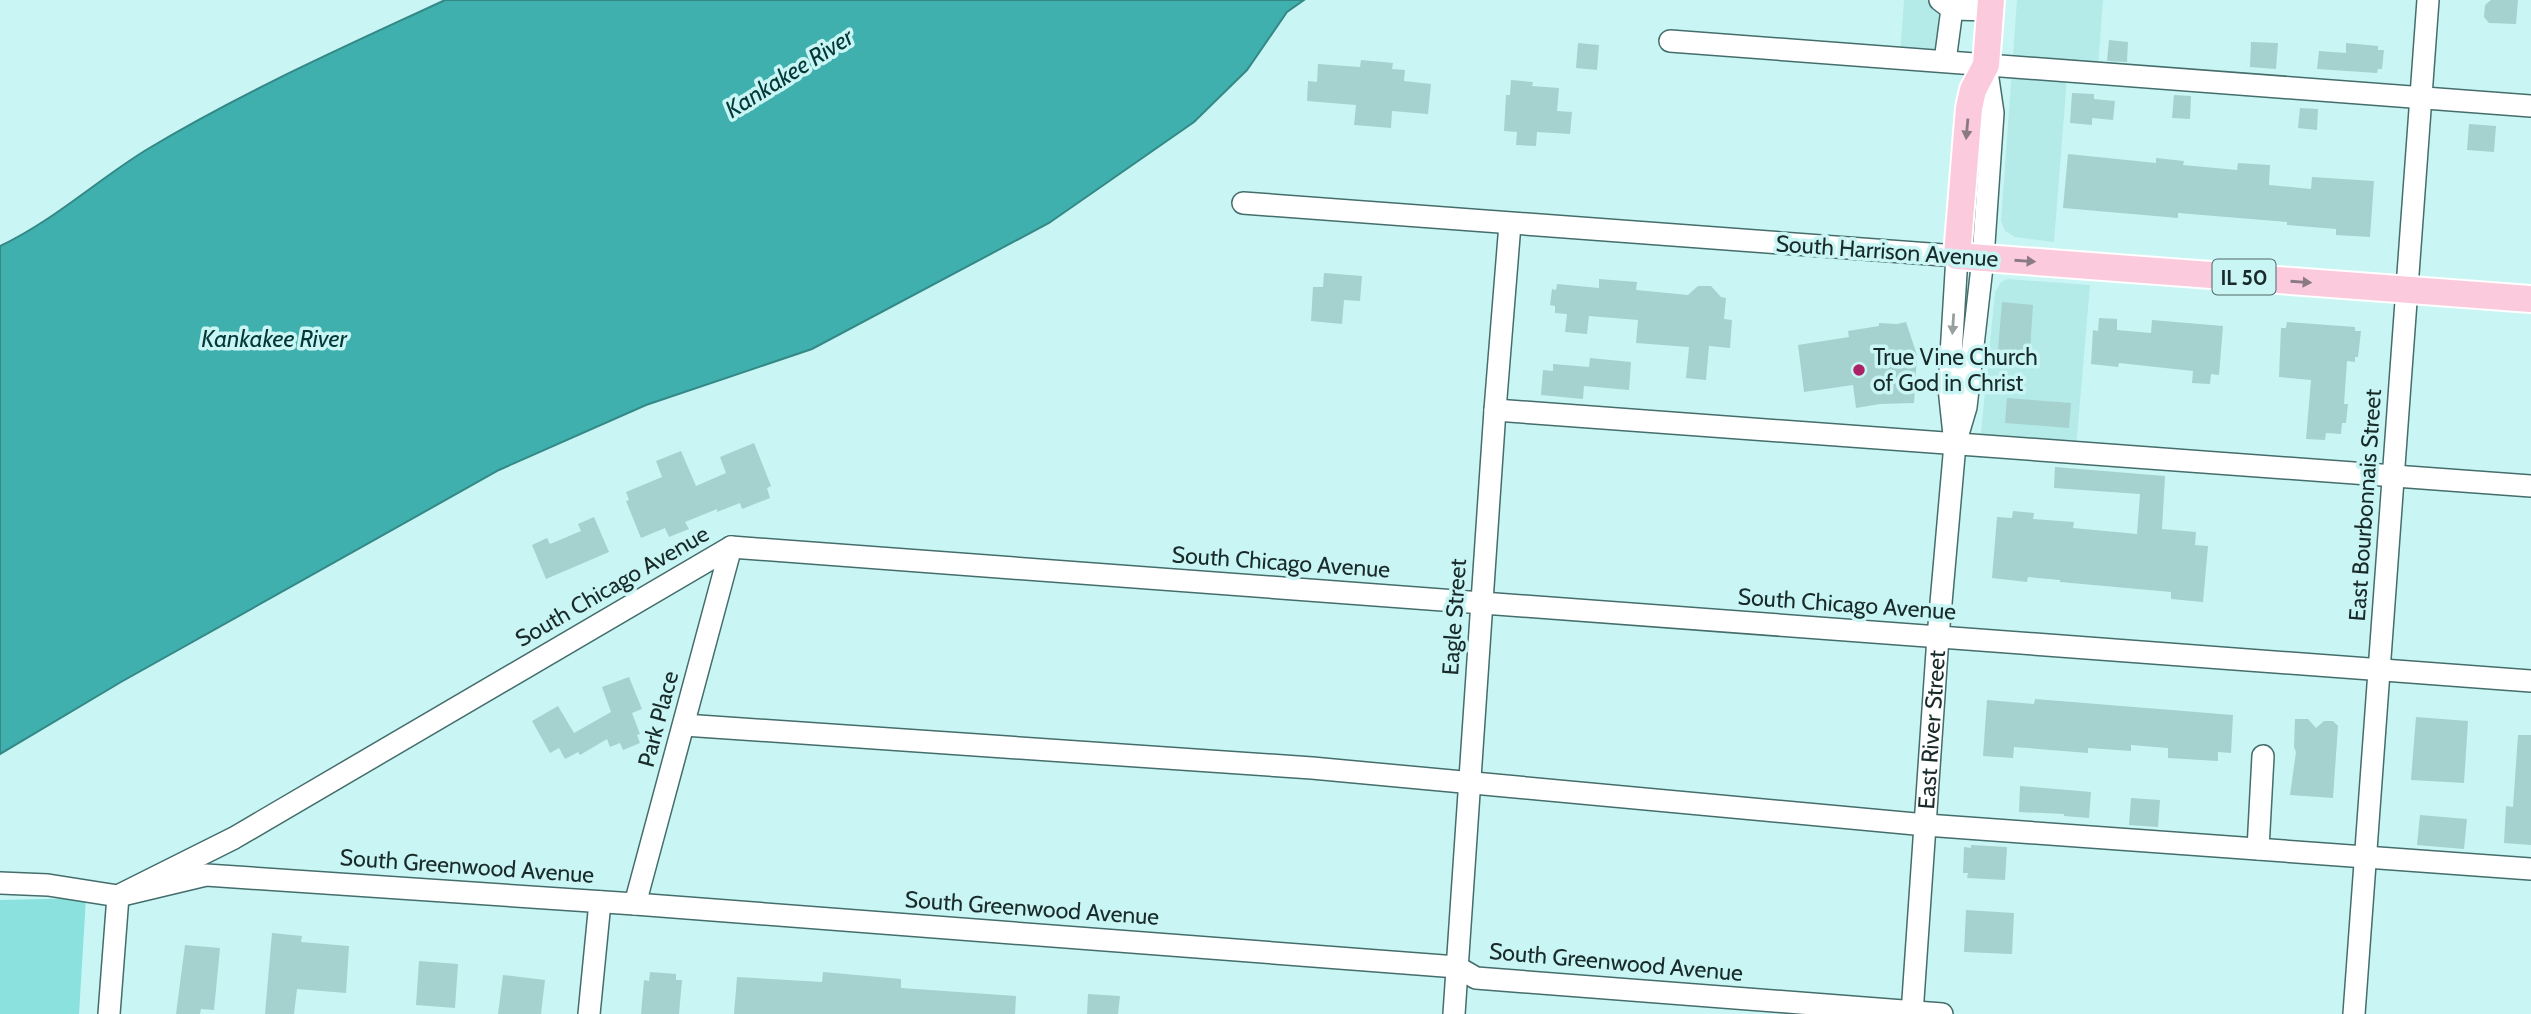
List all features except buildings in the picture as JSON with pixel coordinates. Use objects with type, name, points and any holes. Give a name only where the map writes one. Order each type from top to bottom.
[{"type":"main road","name":"East River Street","points":[[1970,257],[1969,108],[1973,90],[1986,65],[1991,5]]},
{"type":"main road","name":"South Harrison Avenue","points":[[1970,257],[2531,299]]},
{"type":"street","name":"East Bourbonnais Street","points":[[2354,1014],[2428,0]]},
{"type":"street","points":[[1945,61],[1949,3],[1991,5]]},
{"type":"street","points":[[1670,41],[2531,106]]},
{"type":"street","name":"South Harrison Avenue","points":[[1243,203],[1970,257]]},
{"type":"street","name":"Eagle Street","points":[[1454,1014],[1481,603],[1510,224]]},
{"type":"street","name":"East River Street","points":[[1912,1013],[1938,637],[1955,444],[1949,388],[1970,257]]},
{"type":"street","points":[[1495,410],[2531,486]]},
{"type":"street","name":"South Chicago Avenue","points":[[118,896],[234,838],[731,547],[2531,681]]},
{"type":"street","name":"Park Place","points":[[635,904],[731,547]]},
{"type":"street","points":[[684,725],[1312,768],[1926,825],[2531,869]]},
{"type":"street","points":[[2258,849],[2263,755]]},
{"type":"street","name":"South Greenwood Avenue","points":[[118,896],[206,875],[635,904],[1457,967],[1476,978],[1942,1014]]},
{"type":"street","points":[[0,883],[48,885],[118,896],[109,1014]]},
{"type":"street","points":[[589,1014],[600,902]]},
{"type":"shaded area","points":[[1904,0],[1961,0],[1955,71],[1899,67]]},
{"type":"shaded area","points":[[2017,0],[2103,0],[2098,67],[2068,65],[2054,242],[2015,237],[2005,231],[2001,221]]},
{"type":"shaded area","points":[[2008,279],[2090,285],[2075,460],[1979,453],[1995,292],[2001,282]]},
{"type":"shaded area","points":[[86,898],[79,1014],[0,1014],[0,900]]},
{"type":"water","name":"Kankakee River","points":[[445,0],[1304,0],[1287,12],[1247,70],[1194,122],[1049,223],[812,349],[646,405],[499,470],[121,682],[0,754],[0,246],[38,225],[146,150],[182,129],[294,71]]},
{"type":"place","name":"True Vine Church of God in Christ","points":[[1859,370]]}]
